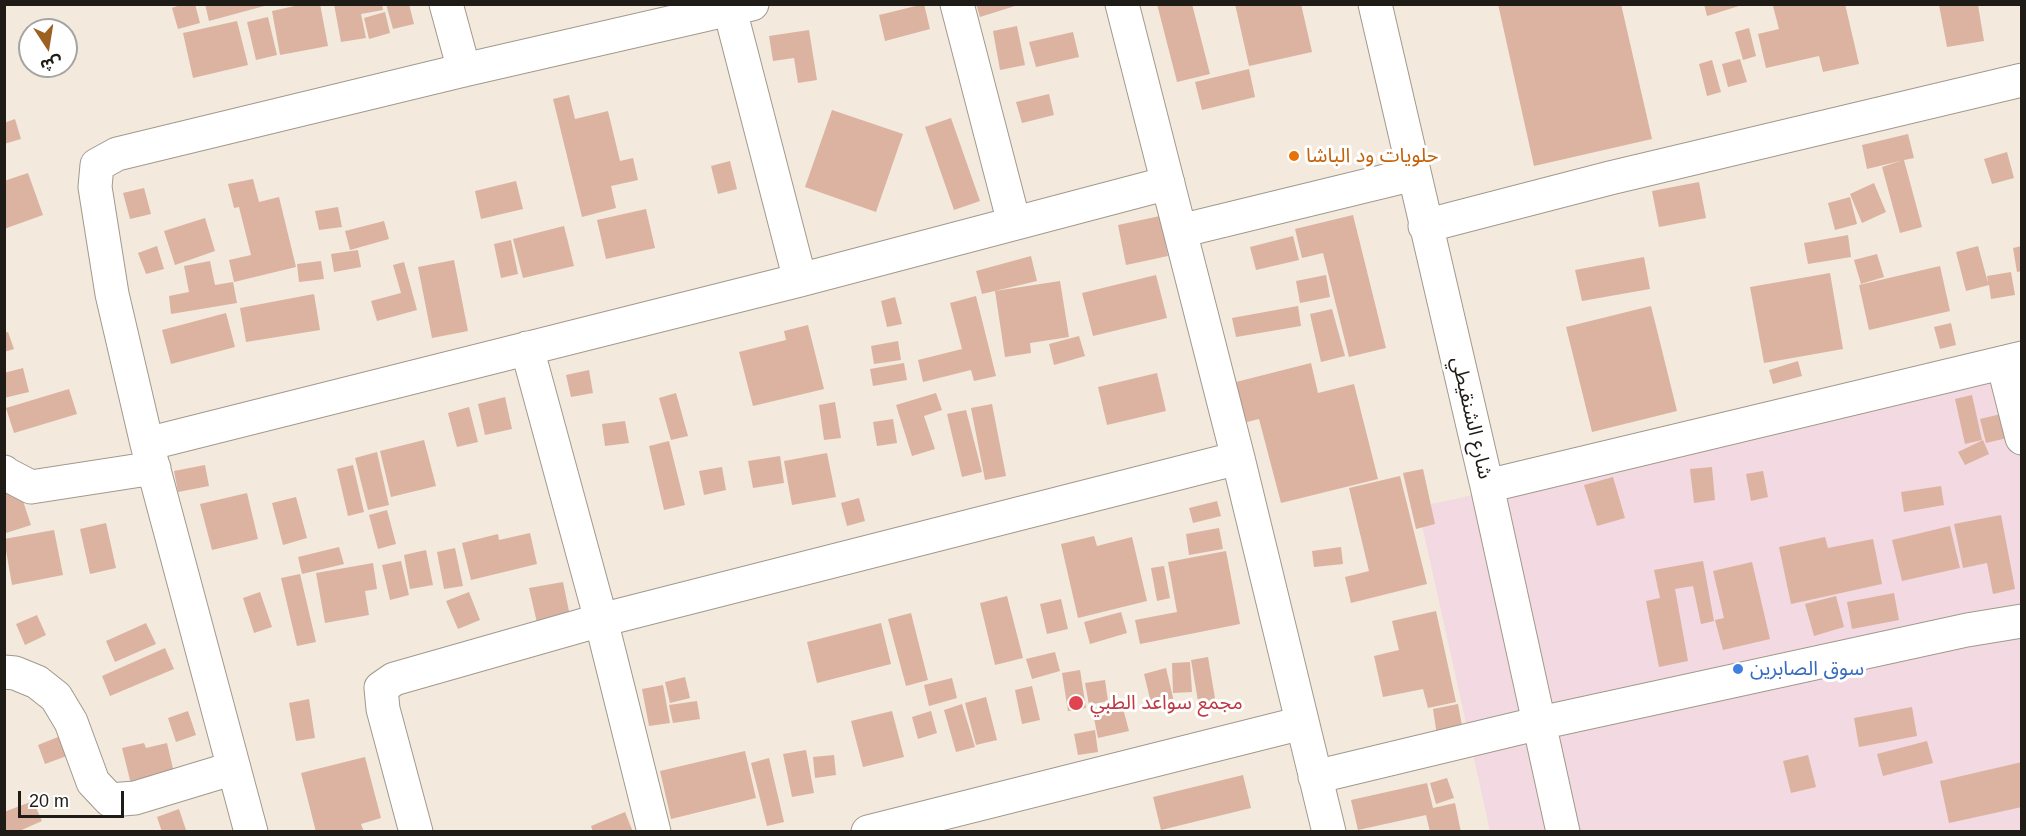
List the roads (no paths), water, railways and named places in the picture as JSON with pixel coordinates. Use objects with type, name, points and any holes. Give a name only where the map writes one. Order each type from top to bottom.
[{"type":"street","points":[[446,4],[464,70]]},
{"type":"street","points":[[957,4],[1014,223]]},
{"type":"street","points":[[1122,4],[1238,458],[1329,831]]},
{"type":"street","name":"شارع الشنقيطي","points":[[1375,4],[1487,486],[1563,831]]},
{"type":"street","points":[[251,831],[151,456],[112,294],[95,188],[97,165],[117,154],[464,70],[741,7],[800,280]]},
{"type":"street","points":[[1425,226],[1610,178],[2022,80]]},
{"type":"street","points":[[1180,231],[1414,174]]},
{"type":"street","points":[[4,472],[31,487],[151,456],[527,348],[800,280],[1168,183]]},
{"type":"street","points":[[527,348],[601,620],[654,831]]},
{"type":"street","points":[[1487,486],[2012,360],[2022,438]]},
{"type":"street","points":[[416,831],[383,709],[381,688],[394,679],[601,620],[1238,458]]},
{"type":"street","points":[[1315,777],[1540,723],[1967,630],[2022,621]]},
{"type":"street","points":[[4,672],[36,682],[56,697],[71,722],[93,782],[110,800],[135,798],[234,768]]},
{"type":"street","points":[[868,831],[1302,723]]},
{"type":"place","name":"حلويات ود الباشا","points":[[1294,156]]},
{"type":"place","name":"سوق الصابرين","points":[[1738,669]]},
{"type":"place","name":"مجمع سواعد الطبي","points":[[1076,703]]}]
